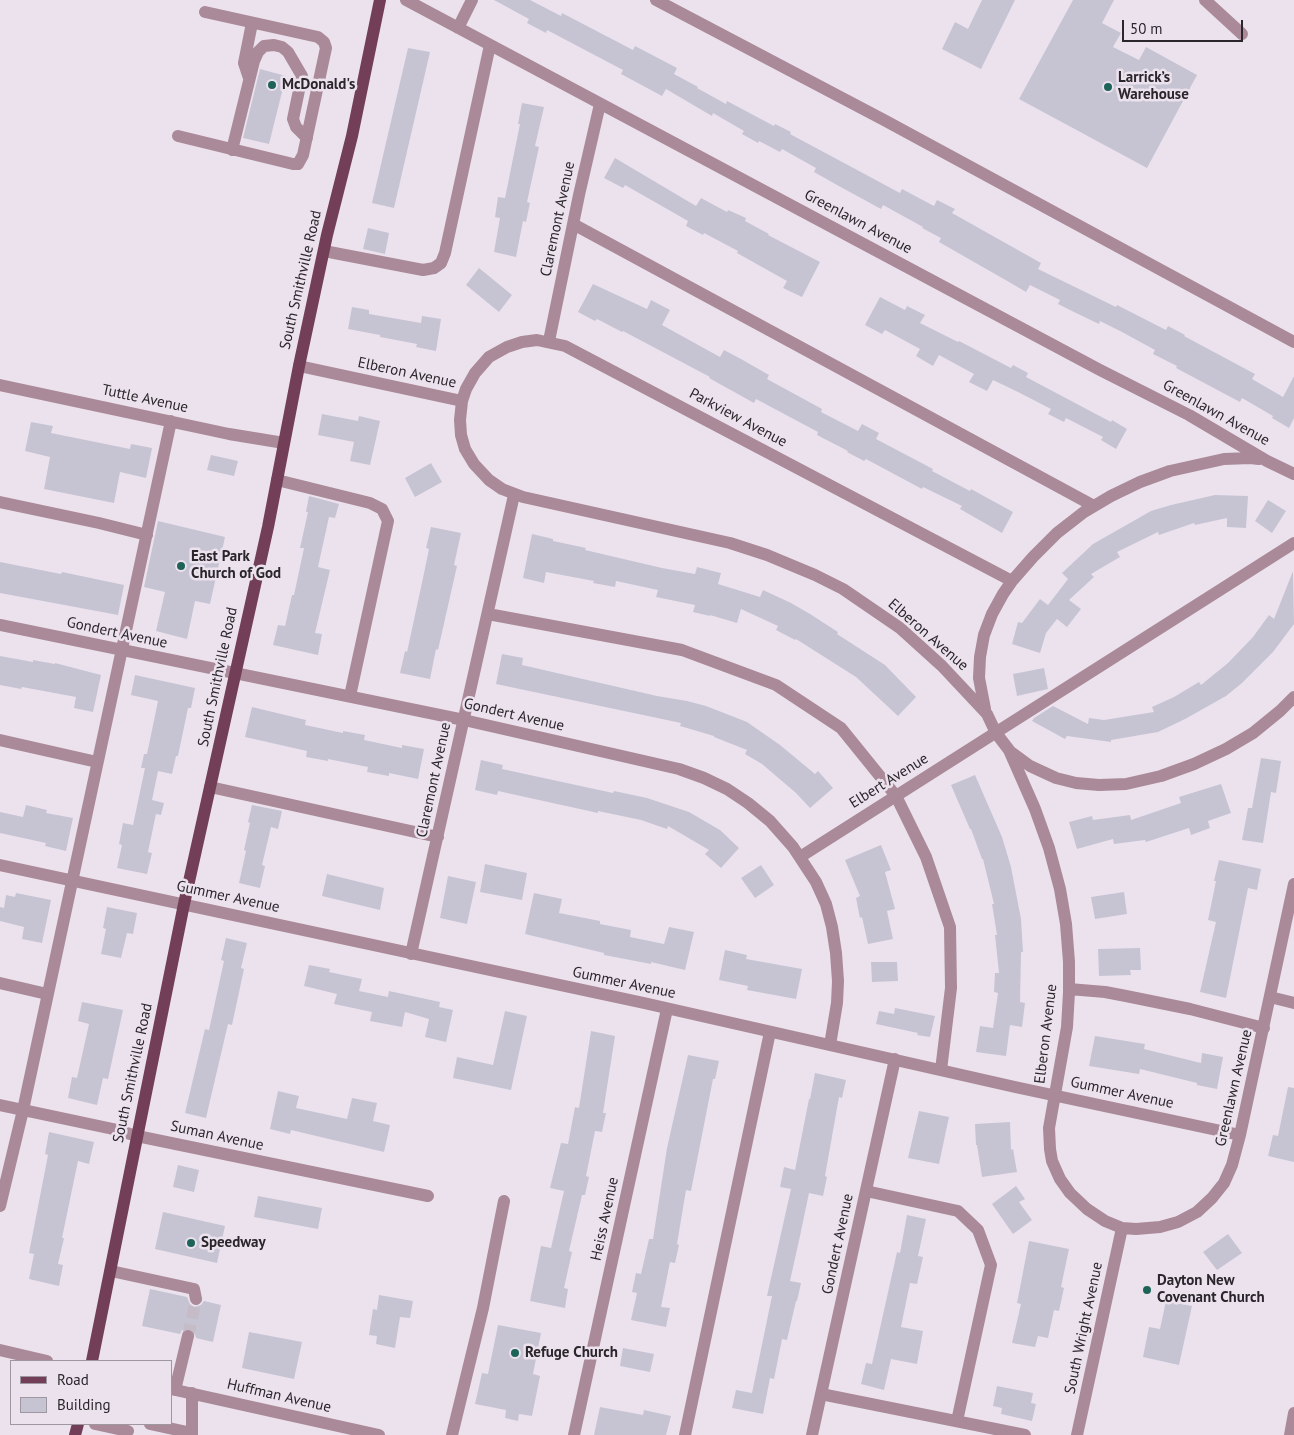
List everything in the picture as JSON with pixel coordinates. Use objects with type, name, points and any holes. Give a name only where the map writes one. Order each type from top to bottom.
[{"type":"main road","name":"South Smithville Road","points":[[92,1360],[184,904],[277,480],[299,366],[352,136],[380,0]]},
{"type":"street","name":"Greenlawn Avenue","points":[[406,0],[1100,370],[1189,415],[1266,461],[1294,474]]},
{"type":"street","points":[[458,28],[472,0]]},
{"type":"street","points":[[656,0],[901,129],[1294,342]]},
{"type":"street","points":[[1204,0],[1242,34]]},
{"type":"street","points":[[178,136],[298,164],[302,155],[326,48],[324,42],[318,37],[205,12]]},
{"type":"street","points":[[249,78],[244,63],[252,23]]},
{"type":"street","points":[[232,150],[249,78],[258,52],[264,46],[274,45],[282,47],[288,52],[302,76],[292,118],[296,127],[306,138]]},
{"type":"street","points":[[324,252],[423,270],[434,268],[441,263],[445,254],[490,45]]},
{"type":"street","name":"Claremont Avenue","points":[[549,341],[600,104]]},
{"type":"street","points":[[573,224],[1094,506]]},
{"type":"street","name":"Parkview Avenue","points":[[462,401],[475,373],[489,358],[507,347],[537,340],[549,341],[565,346],[1012,581]]},
{"type":"street","name":"Elberon Avenue","points":[[299,366],[462,401],[460,420],[461,435],[465,449],[474,464],[489,480],[514,495],[730,543],[767,555],[843,589],[900,628],[942,666],[986,714],[996,733],[1009,750],[1035,808],[1049,848],[1060,889],[1066,924],[1069,962],[1067,1027],[1049,1128],[1052,1161],[1060,1180],[1070,1193],[1087,1209],[1105,1221],[1122,1228]]},
{"type":"street","name":"Tuttle Avenue","points":[[0,385],[284,443]]},
{"type":"street","points":[[0,1206],[23,1110],[171,421]]},
{"type":"street","points":[[986,714],[979,678],[980,657],[984,635],[992,614],[1002,594],[1012,581],[1032,557],[1057,533],[1094,506],[1140,482],[1170,472],[1233,457],[1266,461]]},
{"type":"street","points":[[277,480],[370,503],[382,509],[388,521],[350,696]]},
{"type":"street","name":"Claremont Avenue","points":[[411,954],[514,495]]},
{"type":"street","points":[[0,502],[147,535]]},
{"type":"street","name":"Elbert Avenue","points":[[800,857],[1294,543]]},
{"type":"street","points":[[488,614],[682,650],[776,685],[841,728],[896,796],[926,857],[950,927],[951,988],[941,1070]]},
{"type":"street","name":"Gondert Avenue","points":[[0,625],[464,720],[679,769],[727,789],[770,821],[800,857],[816,882],[826,904],[836,953],[838,982],[837,1003],[830,1045]]},
{"type":"street","points":[[1009,750],[1030,766],[1056,778],[1076,783],[1099,785],[1126,784],[1161,776],[1194,764],[1226,748],[1252,733],[1294,698]]},
{"type":"street","points":[[1280,711],[1294,714]]},
{"type":"street","points":[[0,740],[97,762]]},
{"type":"street","points":[[210,787],[438,837]]},
{"type":"street","name":"Gummer Avenue","points":[[0,865],[1240,1135]]},
{"type":"street","name":"Greenlawn Avenue","points":[[1122,1228],[1160,1227],[1178,1222],[1197,1212],[1224,1183],[1232,1165],[1240,1135],[1294,884]]},
{"type":"street","points":[[0,983],[47,994]]},
{"type":"street","points":[[1069,989],[1126,996],[1190,1009],[1264,1028]]},
{"type":"street","points":[[1270,997],[1294,1003]]},
{"type":"street","name":"Heiss Avenue","points":[[574,1435],[668,1009]]},
{"type":"street","points":[[684,1435],[770,1032]]},
{"type":"street","name":"Gondert Avenue","points":[[812,1435],[894,1059]]},
{"type":"street","name":"Suman Avenue","points":[[0,1105],[137,1136],[428,1196]]},
{"type":"street","points":[[866,1191],[958,1211],[978,1230],[992,1265],[957,1421]]},
{"type":"street","points":[[452,1435],[483,1308],[504,1201]]},
{"type":"street","name":"South Wright Avenue","points":[[1077,1435],[1122,1228]]},
{"type":"street","points":[[111,1271],[194,1289],[196,1299]]},
{"type":"street","points":[[173,1389],[188,1336]]},
{"type":"street","points":[[0,1350],[43,1360]]},
{"type":"street","name":"Huffman Avenue","points":[[173,1389],[379,1435]]},
{"type":"street","points":[[154,1425],[192,1434],[192,1393]]},
{"type":"street","points":[[821,1394],[957,1421],[973,1430],[1025,1435]]},
{"type":"street","points":[[1290,1435],[1294,1413]]},
{"type":"street","points":[[101,1425],[129,1430]]},
{"type":"building","points":[[494,0],[530,0],[561,16],[562,13],[633,50],[635,46],[677,68],[674,74],[697,88],[726,104],[727,101],[774,126],[775,124],[791,132],[790,134],[900,193],[902,189],[934,206],[937,200],[955,209],[952,213],[1041,263],[1038,269],[1166,330],[1168,326],[1255,374],[1252,379],[1283,397],[1294,376],[1294,418],[1289,428],[1272,418],[1273,416],[1242,398],[1240,402],[1176,368],[1177,366],[1153,354],[1155,350],[1122,332],[1100,321],[1099,324],[1058,304],[1060,300],[1030,285],[1026,292],[939,242],[941,238],[923,227],[883,205],[881,209],[837,185],[814,172],[816,168],[782,149],[780,152],[759,141],[758,143],[742,134],[744,131],[713,113],[712,116],[666,89],[662,96],[621,74],[623,70],[547,30],[546,33],[527,23],[529,19]]},
{"type":"building","points":[[982,0],[1015,0],[981,69],[942,49],[955,22],[968,29]]},
{"type":"building","name":"Larrick’s Warehouse","points":[[1073,0],[1114,0],[1102,23],[1121,33],[1113,47],[1139,60],[1146,47],[1197,75],[1147,168],[1019,99]]},
{"type":"building","points":[[408,48],[430,52],[394,208],[372,203]]},
{"type":"building","points":[[260,69],[286,76],[269,144],[243,138]]},
{"type":"building","points":[[522,103],[544,107],[535,146],[539,147],[527,202],[530,203],[526,222],[523,221],[516,257],[494,252],[500,218],[495,217],[498,197],[505,198],[520,124],[518,124]]},
{"type":"building","points":[[615,158],[696,206],[701,198],[727,212],[728,210],[746,218],[745,221],[768,235],[820,262],[802,297],[783,288],[787,281],[737,253],[738,251],[686,226],[688,221],[625,185],[623,188],[604,178]]},
{"type":"building","points":[[368,228],[389,233],[385,254],[363,249]]},
{"type":"building","points":[[479,268],[512,295],[499,312],[466,285]]},
{"type":"building","points":[[593,284],[647,309],[651,300],[670,310],[662,325],[720,357],[724,350],[741,359],[769,375],[767,379],[822,409],[821,412],[858,431],[862,424],[879,433],[876,439],[933,469],[932,471],[970,491],[971,489],[1013,512],[1002,533],[960,509],[962,506],[923,487],[922,489],[866,459],[864,461],[817,435],[818,432],[756,399],[754,403],[710,377],[623,331],[597,319],[595,321],[578,312]]},
{"type":"building","points":[[880,297],[905,310],[907,306],[925,315],[920,323],[1011,368],[1013,365],[1028,373],[1026,377],[1127,429],[1116,449],[1101,440],[1103,437],[1066,418],[1064,422],[1048,414],[1051,409],[1018,392],[993,380],[987,391],[969,382],[974,374],[939,355],[933,366],[916,356],[920,349],[885,330],[882,334],[865,325]]},
{"type":"building","points":[[352,307],[369,310],[369,314],[421,323],[422,316],[441,319],[436,351],[416,347],[417,344],[348,329]]},
{"type":"building","points":[[322,414],[358,421],[359,416],[380,421],[370,465],[350,461],[354,442],[318,435]]},
{"type":"building","points":[[31,422],[53,426],[51,433],[130,449],[131,444],[152,448],[146,478],[120,472],[114,503],[44,489],[50,457],[25,451]]},
{"type":"building","points":[[211,455],[238,461],[234,476],[207,470]]},
{"type":"building","points":[[431,463],[442,482],[415,497],[405,478]]},
{"type":"building","points":[[1215,495],[1248,496],[1246,528],[1227,527],[1227,518],[1195,525],[1194,523],[1159,535],[1158,532],[1117,552],[1120,557],[1091,574],[1094,577],[1069,600],[1081,609],[1067,627],[1057,619],[1046,633],[1040,653],[1012,644],[1018,622],[1022,623],[1040,599],[1048,605],[1068,579],[1062,573],[1093,544],[1151,511]]},
{"type":"building","points":[[309,496],[339,504],[335,518],[329,517],[318,567],[330,570],[315,633],[322,634],[318,655],[273,645],[278,625],[285,626],[292,595],[294,595],[304,548],[300,548],[308,512],[306,512]]},
{"type":"building","points":[[1268,500],[1286,511],[1272,533],[1255,521]]},
{"type":"building","points":[[158,521],[225,537],[210,604],[195,601],[187,639],[156,631],[165,592],[144,587]]},
{"type":"building","points":[[431,527],[461,533],[454,565],[457,566],[430,679],[400,673],[405,651],[407,652],[423,578],[429,549],[426,548]]},
{"type":"building","points":[[532,534],[553,539],[553,541],[586,548],[585,550],[662,568],[695,574],[697,567],[721,573],[718,584],[760,597],[763,590],[791,603],[838,632],[837,634],[885,665],[916,697],[898,716],[856,677],[796,639],[776,630],[778,626],[741,609],[737,623],[693,612],[695,605],[656,597],[658,590],[616,581],[615,587],[546,572],[544,583],[523,578]]},
{"type":"building","points":[[0,562],[124,585],[118,615],[0,593]]},
{"type":"building","points":[[1293,571],[1294,624],[1273,652],[1226,696],[1158,732],[1111,740],[1111,742],[1067,736],[1065,739],[1032,721],[1053,706],[1088,724],[1089,718],[1104,720],[1154,712],[1152,707],[1174,697],[1199,682],[1201,685],[1228,663],[1253,637],[1269,615],[1274,619]]},
{"type":"building","points":[[502,654],[523,658],[522,665],[657,696],[687,701],[706,706],[747,722],[780,745],[815,774],[818,771],[833,788],[810,808],[796,793],[762,764],[745,754],[747,750],[714,736],[680,726],[681,723],[496,684]]},
{"type":"building","points":[[0,656],[33,662],[33,660],[55,663],[101,675],[93,712],[74,708],[76,697],[0,685]]},
{"type":"building","points":[[1044,668],[1048,689],[1017,696],[1013,674]]},
{"type":"building","points":[[135,675],[195,688],[191,708],[188,708],[178,756],[176,756],[172,774],[158,771],[152,800],[164,803],[161,815],[156,814],[148,852],[152,853],[147,874],[117,868],[122,845],[119,844],[123,823],[133,825],[145,768],[141,768],[144,754],[147,754],[158,701],[131,695]]},
{"type":"building","points":[[252,707],[306,720],[305,725],[343,733],[343,731],[365,735],[364,740],[402,748],[402,745],[424,749],[418,779],[389,773],[389,776],[367,772],[368,767],[328,759],[328,761],[306,757],[307,751],[245,737]]},
{"type":"building","points":[[1261,758],[1281,761],[1276,793],[1271,792],[1263,843],[1242,840],[1248,808],[1252,808]]},
{"type":"building","points":[[481,760],[503,765],[502,769],[613,793],[614,791],[647,798],[689,812],[720,830],[739,848],[721,868],[705,854],[709,850],[668,826],[667,829],[641,820],[598,811],[598,813],[498,791],[497,795],[475,790]]},
{"type":"building","points":[[975,775],[1002,837],[1011,867],[1021,919],[1023,952],[1021,952],[1020,1002],[1025,1003],[1022,1027],[1010,1025],[1006,1056],[976,1052],[980,1026],[993,1028],[998,993],[994,992],[995,973],[999,973],[995,935],[997,935],[992,904],[994,904],[983,859],[951,785]]},
{"type":"building","points":[[1221,784],[1231,813],[1208,821],[1210,828],[1191,835],[1189,828],[1146,842],[1145,840],[1114,844],[1113,839],[1077,849],[1069,822],[1092,816],[1093,820],[1130,815],[1131,820],[1181,803],[1179,797]]},
{"type":"building","points":[[26,805],[47,810],[46,813],[73,818],[66,851],[45,846],[46,843],[0,833],[0,812],[23,817]]},
{"type":"building","points":[[252,805],[282,811],[278,829],[271,827],[262,865],[265,866],[260,888],[239,883],[246,851],[244,850]]},
{"type":"building","points":[[881,845],[891,870],[885,872],[895,909],[887,911],[893,939],[868,944],[856,898],[860,896],[845,860]]},
{"type":"building","points":[[1219,860],[1261,869],[1257,890],[1248,888],[1226,998],[1200,992],[1216,922],[1208,920]]},
{"type":"building","points":[[485,864],[527,873],[522,900],[480,892]]},
{"type":"building","points":[[761,865],[774,885],[755,898],[741,878]]},
{"type":"building","points":[[327,874],[384,888],[380,910],[322,896]]},
{"type":"building","points":[[448,876],[476,882],[467,924],[440,918]]},
{"type":"building","points":[[1124,892],[1127,914],[1095,919],[1091,897]]},
{"type":"building","points":[[16,893],[51,900],[42,943],[22,939],[24,927],[0,921],[0,907],[4,908],[6,895],[15,897]]},
{"type":"building","points":[[534,893],[562,899],[559,913],[600,921],[600,924],[631,930],[630,937],[664,944],[669,927],[694,932],[685,970],[651,962],[651,964],[604,955],[604,953],[525,934]]},
{"type":"building","points":[[107,907],[137,913],[133,934],[127,933],[121,958],[101,954],[106,929],[103,928]]},
{"type":"building","points":[[226,938],[247,943],[241,968],[244,969],[232,1025],[228,1024],[206,1118],[185,1113],[205,1029],[209,1030],[224,961],[221,960]]},
{"type":"building","points":[[1140,948],[1141,970],[1130,970],[1131,975],[1099,976],[1098,949]]},
{"type":"building","points":[[725,950],[747,955],[746,959],[802,969],[796,999],[747,990],[748,986],[719,980]]},
{"type":"building","points":[[871,962],[897,962],[898,981],[872,982]]},
{"type":"building","points":[[309,965],[330,969],[329,972],[362,979],[359,991],[388,997],[389,991],[440,1002],[439,1007],[453,1010],[446,1042],[425,1037],[429,1019],[405,1012],[402,1027],[370,1021],[372,1012],[334,1004],[337,994],[304,986]]},
{"type":"building","points":[[82,1002],[123,1010],[108,1079],[103,1078],[97,1105],[68,1098],[72,1077],[77,1078],[89,1024],[78,1021]]},
{"type":"building","points":[[895,1008],[935,1016],[930,1037],[876,1024],[879,1011],[894,1014]]},
{"type":"building","points":[[505,1011],[527,1016],[511,1090],[453,1078],[457,1057],[493,1065]]},
{"type":"building","points":[[591,1031],[615,1036],[603,1113],[606,1113],[602,1132],[595,1131],[586,1176],[589,1177],[585,1195],[582,1195],[569,1251],[572,1252],[564,1288],[568,1289],[565,1308],[530,1301],[541,1246],[551,1248],[564,1191],[550,1188],[561,1143],[568,1144],[575,1107],[579,1108]]},
{"type":"building","points":[[1095,1036],[1145,1044],[1144,1049],[1201,1063],[1202,1053],[1223,1057],[1217,1089],[1140,1069],[1139,1074],[1089,1066]]},
{"type":"building","points":[[688,1055],[719,1061],[715,1079],[713,1079],[691,1191],[686,1190],[675,1263],[670,1262],[661,1307],[670,1308],[666,1327],[631,1320],[637,1293],[632,1292],[636,1273],[641,1274],[649,1239],[653,1239],[667,1148]]},
{"type":"building","points":[[815,1073],[846,1080],[842,1098],[839,1097],[823,1196],[809,1193],[790,1281],[801,1283],[797,1301],[787,1340],[782,1339],[774,1379],[770,1378],[763,1414],[732,1408],[736,1390],[752,1393],[772,1296],[767,1296],[791,1189],[780,1187],[784,1167],[795,1170]]},
{"type":"building","points":[[1288,1087],[1294,1088],[1294,1162],[1268,1156],[1273,1135],[1278,1136]]},
{"type":"building","points":[[278,1091],[299,1096],[296,1108],[347,1119],[352,1098],[377,1103],[373,1121],[390,1125],[384,1152],[291,1130],[290,1134],[270,1129]]},
{"type":"building","points":[[919,1111],[949,1117],[939,1164],[908,1158]]},
{"type":"building","points":[[1010,1122],[1011,1150],[1013,1149],[1017,1172],[982,1177],[976,1145],[975,1124]]},
{"type":"building","points":[[49,1132],[94,1142],[89,1164],[78,1161],[58,1264],[63,1265],[59,1286],[29,1279],[34,1254],[29,1253],[48,1155],[45,1154]]},
{"type":"building","points":[[178,1165],[199,1170],[194,1192],[173,1187]]},
{"type":"building","points":[[1016,1186],[1025,1199],[1019,1202],[1032,1220],[1013,1234],[992,1204]]},
{"type":"building","points":[[258,1196],[322,1208],[318,1229],[254,1217]]},
{"type":"building","points":[[163,1212],[225,1226],[217,1263],[155,1249]]},
{"type":"building","points":[[907,1215],[926,1219],[918,1256],[923,1257],[917,1284],[910,1283],[901,1327],[923,1331],[917,1364],[891,1359],[884,1390],[861,1384],[866,1363],[872,1364],[897,1252],[900,1253]]},
{"type":"building","points":[[1228,1234],[1242,1253],[1217,1270],[1203,1252]]},
{"type":"building","points":[[1029,1241],[1069,1249],[1061,1287],[1064,1288],[1059,1311],[1054,1310],[1048,1338],[1038,1336],[1035,1347],[1012,1343],[1021,1304],[1017,1303]]},
{"type":"building","points":[[150,1289],[187,1297],[190,1304],[194,1307],[201,1305],[204,1301],[221,1305],[213,1342],[196,1338],[194,1330],[189,1328],[182,1330],[180,1334],[142,1326]]},
{"type":"building","points":[[379,1295],[413,1301],[410,1318],[400,1317],[395,1348],[376,1344],[377,1336],[369,1335],[373,1309],[377,1310]]},
{"type":"building","points":[[1166,1301],[1192,1306],[1179,1365],[1143,1357],[1149,1327],[1160,1329]]},
{"type":"building","name":"Refuge Church","points":[[498,1325],[541,1333],[533,1374],[540,1376],[532,1416],[519,1414],[518,1421],[505,1418],[506,1410],[475,1404],[482,1373],[488,1374]]},
{"type":"building","points":[[249,1332],[302,1342],[294,1379],[242,1368]]},
{"type":"building","points":[[623,1348],[654,1354],[650,1372],[620,1366]]},
{"type":"building","points":[[997,1386],[1033,1393],[1031,1403],[1036,1404],[1032,1421],[1001,1414],[1002,1408],[993,1406]]},
{"type":"building","points":[[600,1407],[643,1415],[644,1410],[671,1416],[666,1435],[594,1435]]},
{"type":"tunnel","points":[[188,1336],[196,1299]]},
{"type":"place","name":"McDonald's","points":[[272,85]]},
{"type":"place","name":"Larrick’s Warehouse","points":[[1108,87]]},
{"type":"place","name":"East Park Church of God","points":[[181,566]]},
{"type":"place","name":"Speedway","points":[[191,1243]]},
{"type":"place","name":"Dayton New Covenant Church","points":[[1147,1290]]},
{"type":"place","name":"Refuge Church","points":[[515,1353]]}]
